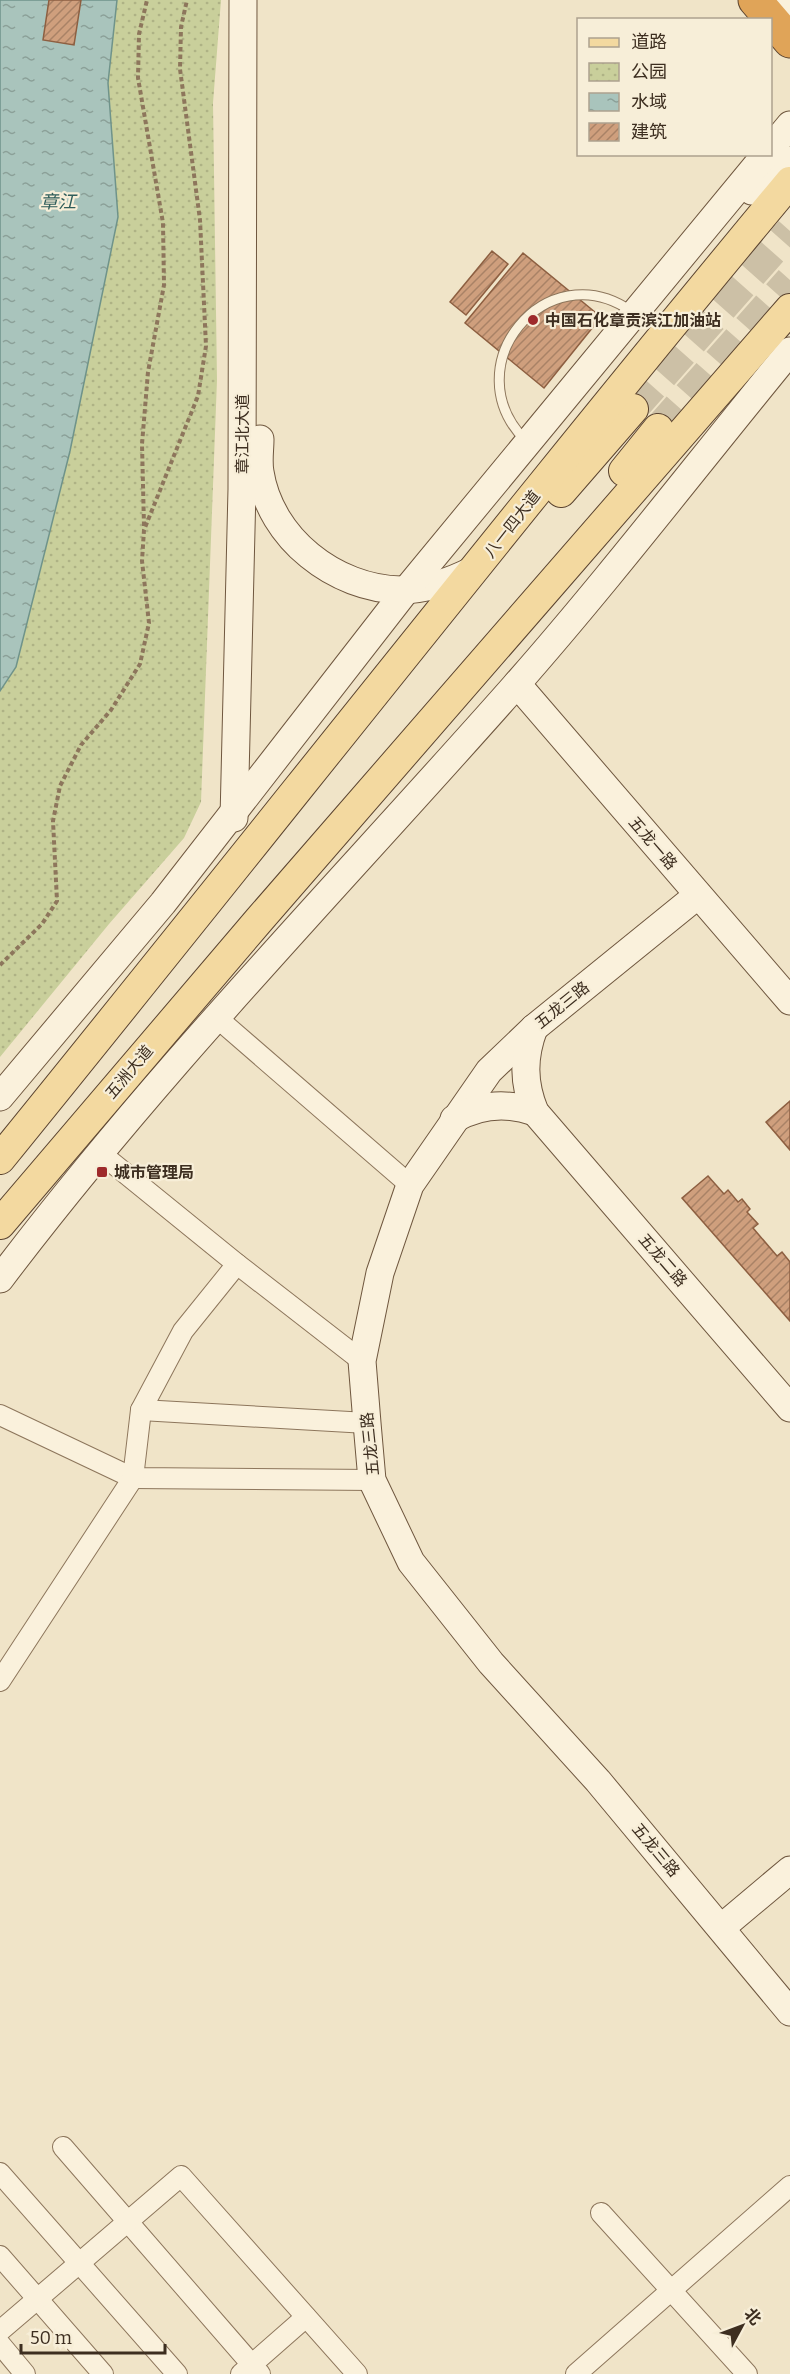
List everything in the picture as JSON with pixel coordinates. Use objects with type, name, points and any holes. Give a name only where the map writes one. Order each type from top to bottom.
[{"type":"highway","points":[[755,0],[770,18]]},
{"type":"highway","points":[[772,20],[790,41]]},
{"type":"main road","name":"八一四大道","points":[[237,867],[477,569],[614,393],[790,183]]},
{"type":"main road","points":[[259,920],[790,309]]},
{"type":"main road","points":[[0,1158],[237,867],[633,409]]},
{"type":"main road","points":[[259,920],[658,429]]},
{"type":"main road","name":"五洲大道","points":[[0,1224],[259,920]]},
{"type":"street","name":"章江北大道","points":[[237,867],[233,812],[242,489],[243,0]]},
{"type":"street","name":"章江北大道","points":[[260,0],[260,471],[268,499],[282,526],[309,555],[342,577],[361,584],[407,589],[440,585],[477,569]]},
{"type":"street","points":[[782,0],[790,10]]},
{"type":"street","points":[[772,148],[790,125]]},
{"type":"street","points":[[0,1097],[163,903],[407,589],[709,226],[764,156]]},
{"type":"street","points":[[709,226],[790,160]]},
{"type":"street","points":[[0,1279],[99,1152],[216,1017],[517,684],[790,351]]},
{"type":"street","name":"五龙一路","points":[[517,684],[790,1001]]},
{"type":"street","name":"五龙三路","points":[[698,895],[534,1028],[489,1071],[410,1185],[380,1273],[362,1360],[367,1423],[372,1480],[411,1562],[491,1663],[598,1781],[790,2012]]},
{"type":"street","points":[[216,1017],[410,1185]]},
{"type":"street","points":[[453,1120],[477,1108],[490,1106],[514,1106],[535,1112],[525,1071],[529,1041],[534,1028]]},
{"type":"street","name":"五龙二路","points":[[535,1112],[790,1408]]},
{"type":"street","points":[[99,1152],[237,1264],[362,1360]]},
{"type":"street","points":[[0,1682],[134,1478],[141,1410],[183,1331],[237,1264]]},
{"type":"street","points":[[141,1410],[367,1423]]},
{"type":"street","points":[[0,1415],[134,1478],[372,1480]]},
{"type":"street","points":[[721,1928],[790,1870]]},
{"type":"street","points":[[63,2147],[251,2371],[306,2316]]},
{"type":"street","points":[[0,2173],[177,2374]]},
{"type":"street","points":[[0,2331],[181,2176],[357,2374]]},
{"type":"street","points":[[576,2374],[790,2186]]},
{"type":"street","points":[[601,2213],[747,2374]]},
{"type":"street","points":[[0,2256],[103,2374]]},
{"type":"street","points":[[0,2344],[25,2374]]},
{"type":"lane","points":[[528,444],[518,433],[503,407],[499,378],[504,348],[520,323],[543,305],[569,296],[584,295],[611,300],[636,314]]},
{"type":"path","points":[[0,965],[42,924],[57,901],[53,821],[60,786],[81,745],[111,710],[140,664],[149,623],[142,561],[144,530],[142,444],[148,372],[164,285],[163,223],[138,78],[139,34],[147,0]]},
{"type":"path","points":[[144,530],[198,396],[206,346],[200,220],[180,69],[181,27],[187,0]]},
{"type":"green space","points":[[117,0],[221,0],[213,103],[217,380],[201,802],[184,838],[109,924],[0,1057],[0,691],[16,666],[118,217],[108,83]]},
{"type":"water","name":"章江","points":[[0,0],[117,0],[108,83],[118,217],[70,451],[16,667],[0,691]]},
{"type":"building","points":[[49,0],[81,0],[74,45],[43,40]]},
{"type":"building","points":[[492,251],[508,264],[466,315],[450,302]]},
{"type":"building","name":"中国石化章贡滨江加油站","points":[[523,253],[601,317],[544,388],[465,323]]},
{"type":"building","points":[[790,1101],[790,1150],[766,1122]]},
{"type":"building","points":[[708,1176],[724,1194],[728,1190],[738,1202],[742,1199],[750,1209],[747,1212],[758,1224],[753,1228],[777,1256],[782,1252],[790,1262],[790,1321],[682,1198]]},
{"type":"tunnel","points":[[633,409],[790,231]]},
{"type":"tunnel","points":[[658,429],[790,280]]},
{"type":"place","name":"中国石化章贡滨江加油站","points":[[533,320]]},
{"type":"place","name":"城市管理局","points":[[102,1172]]}]
